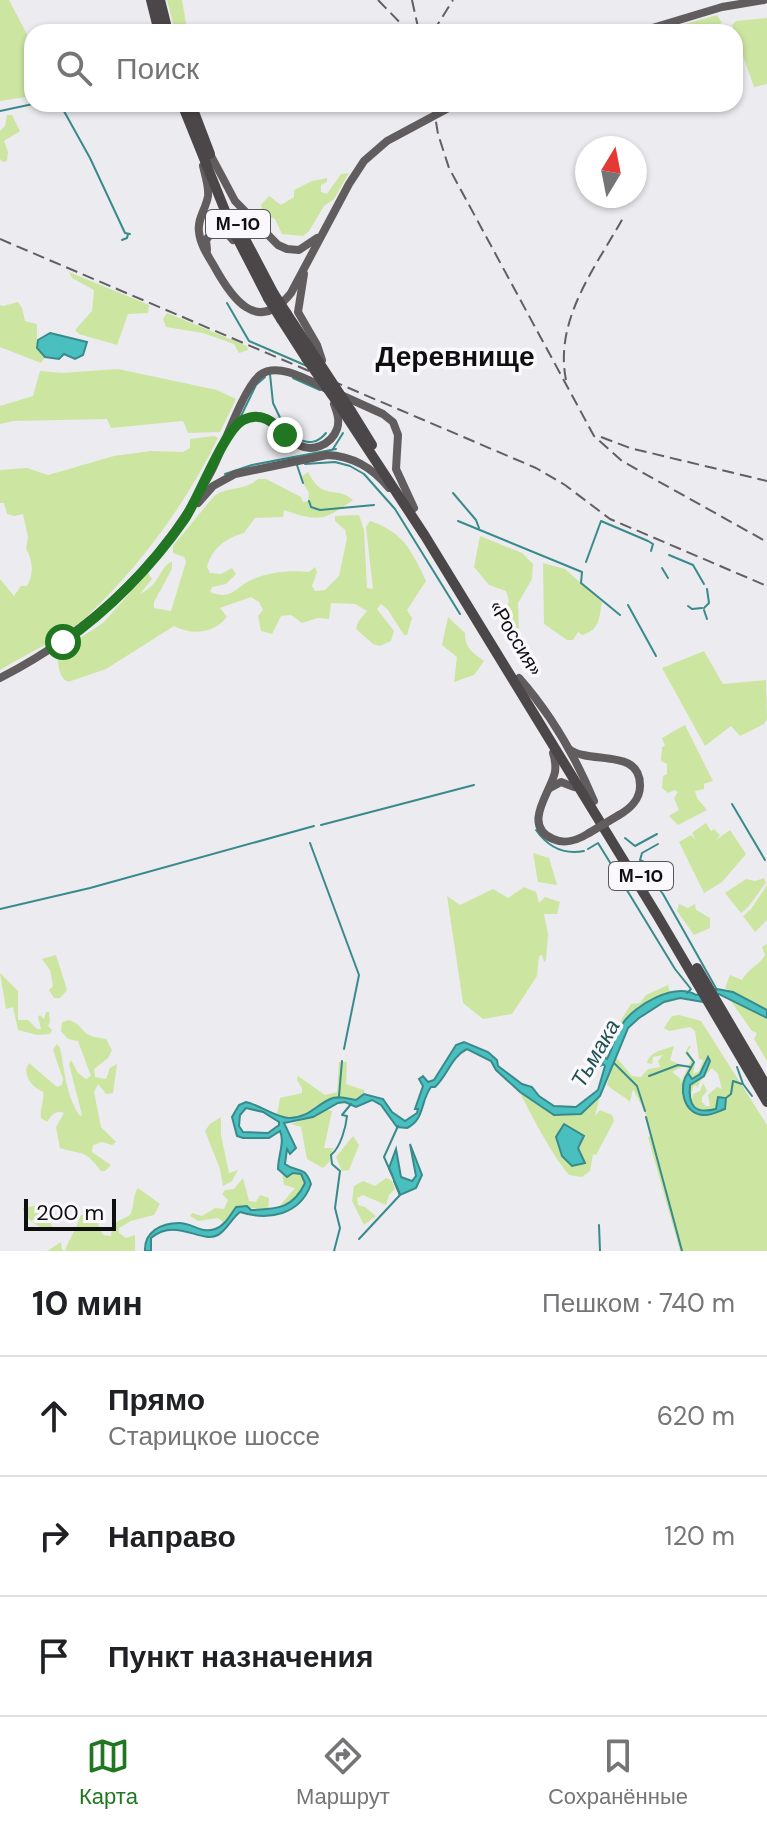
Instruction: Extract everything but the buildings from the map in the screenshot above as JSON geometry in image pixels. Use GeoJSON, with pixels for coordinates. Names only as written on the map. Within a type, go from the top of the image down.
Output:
{"type":"FeatureCollection","features":[{"type":"Feature","properties":{"kind":"highway"},"geometry":{"type":"LineString","coordinates":[[155,1],[158,24]]}},
{"type":"Feature","properties":{"kind":"highway"},"geometry":{"type":"LineString","coordinates":[[155,1],[165,24]]}},
{"type":"Feature","properties":{"kind":"highway","name":"М-10"},"geometry":{"type":"LineString","coordinates":[[186,112],[271,296]]}},
{"type":"Feature","properties":{"kind":"highway","name":"М-10"},"geometry":{"type":"LineString","coordinates":[[193,112],[205,152],[247,261],[271,296]]}},
{"type":"Feature","properties":{"kind":"highway","name":"«Россия»"},"geometry":{"type":"LineString","coordinates":[[271,296],[315,360],[335,403],[412,510],[535,716],[592,803]]}},
{"type":"Feature","properties":{"kind":"highway","name":"«Россия»"},"geometry":{"type":"LineString","coordinates":[[327,382],[351,411],[519,678],[717,1007]]}},
{"type":"Feature","properties":{"kind":"highway","name":"М-10"},"geometry":{"type":"LineString","coordinates":[[717,1007],[767,1087]]}},
{"type":"Feature","properties":{"kind":"highway","name":"М-10"},"geometry":{"type":"LineString","coordinates":[[717,1007],[767,1102]]}},
{"type":"Feature","properties":{"kind":"main road"},"geometry":{"type":"LineString","coordinates":[[666,24],[722,7],[764,0]]}},
{"type":"Feature","properties":{"kind":"main road"},"geometry":{"type":"LineString","coordinates":[[205,152],[208,192],[199,234],[233,298],[257,311],[269,310],[291,293],[349,184],[369,156],[391,139],[441,112]]}},
{"type":"Feature","properties":{"kind":"main road"},"geometry":{"type":"LineString","coordinates":[[205,152],[235,201],[281,247],[295,250],[305,248],[330,221]]}},
{"type":"Feature","properties":{"kind":"main road"},"geometry":{"type":"LineString","coordinates":[[210,258],[206,240],[213,231],[220,230],[230,234],[247,261]]}},
{"type":"Feature","properties":{"kind":"main road"},"geometry":{"type":"LineString","coordinates":[[305,269],[297,309],[315,360]]}},
{"type":"Feature","properties":{"kind":"main road"},"geometry":{"type":"LineString","coordinates":[[187,516],[249,390],[262,374],[281,371],[388,417],[398,432],[396,469],[412,510]]}},
{"type":"Feature","properties":{"kind":"main road"},"geometry":{"type":"LineString","coordinates":[[228,437],[241,421],[258,417],[270,420],[299,446],[320,446],[331,438],[337,427],[335,403]]}},
{"type":"Feature","properties":{"kind":"main road"},"geometry":{"type":"LineString","coordinates":[[0,678],[48,652],[93,619],[159,552],[208,491],[242,472],[317,456],[341,456],[372,470],[412,510]]}},
{"type":"Feature","properties":{"kind":"main road"},"geometry":{"type":"LineString","coordinates":[[211,471],[216,478],[223,480]]}},
{"type":"Feature","properties":{"kind":"main road"},"geometry":{"type":"LineString","coordinates":[[485,634],[499,665],[574,787],[592,803]]}},
{"type":"Feature","properties":{"kind":"main road"},"geometry":{"type":"LineString","coordinates":[[519,678],[533,694],[585,779],[592,803]]}},
{"type":"Feature","properties":{"kind":"main road"},"geometry":{"type":"LineString","coordinates":[[535,716],[545,739]]}},
{"type":"Feature","properties":{"kind":"main road"},"geometry":{"type":"LineString","coordinates":[[553,753],[555,771],[540,806],[539,817],[547,835],[567,842],[619,815],[637,799],[640,789],[639,776],[634,768],[623,761],[577,755],[566,747]]}},
{"type":"Feature","properties":{"kind":"main road"},"geometry":{"type":"LineString","coordinates":[[585,779],[587,766],[598,759]]}},
{"type":"Feature","properties":{"kind":"main road"},"geometry":{"type":"LineString","coordinates":[[547,792],[561,782],[574,787]]}},
{"type":"Feature","properties":{"kind":"green space"},"geometry":{"type":"Polygon","coordinates":[[[0,0],[9,0],[24,29],[24,97],[0,101],[0,0]]]}},
{"type":"Feature","properties":{"kind":"green space"},"geometry":{"type":"Polygon","coordinates":[[[167,0],[182,0],[186,23],[173,24],[167,0]]]}},
{"type":"Feature","properties":{"kind":"green space"},"geometry":{"type":"Polygon","coordinates":[[[717,15],[722,23],[719,24],[685,24],[717,15]]]}},
{"type":"Feature","properties":{"kind":"green space"},"geometry":{"type":"Polygon","coordinates":[[[767,18],[767,84],[754,87],[743,56],[743,24],[733,24],[736,21],[767,18]]]}},
{"type":"Feature","properties":{"kind":"green space"},"geometry":{"type":"Polygon","coordinates":[[[7,115],[12,115],[20,131],[4,141],[8,152],[7,161],[3,162],[0,159],[0,131],[5,126],[7,115]]]}},
{"type":"Feature","properties":{"kind":"green space"},"geometry":{"type":"Polygon","coordinates":[[[349,173],[334,199],[324,206],[303,236],[282,234],[275,219],[263,214],[261,205],[269,196],[281,205],[294,197],[294,190],[327,178],[327,182],[321,185],[321,192],[327,194],[341,174],[349,173]]]}},
{"type":"Feature","properties":{"kind":"green space"},"geometry":{"type":"Polygon","coordinates":[[[69,272],[149,305],[148,313],[128,314],[117,345],[79,334],[75,330],[92,311],[94,290],[72,278],[69,272]]]}},
{"type":"Feature","properties":{"kind":"green space"},"geometry":{"type":"Polygon","coordinates":[[[18,302],[25,321],[37,324],[37,348],[45,357],[41,363],[0,347],[0,305],[18,302]]]}},
{"type":"Feature","properties":{"kind":"green space"},"geometry":{"type":"Polygon","coordinates":[[[167,313],[247,346],[248,350],[239,353],[234,344],[203,333],[166,327],[163,319],[167,313]]]}},
{"type":"Feature","properties":{"kind":"green space"},"geometry":{"type":"Polygon","coordinates":[[[118,369],[217,390],[236,399],[220,432],[188,433],[183,421],[111,428],[107,419],[0,424],[0,406],[33,396],[40,371],[62,373],[118,369]]]}},
{"type":"Feature","properties":{"kind":"green space"},"geometry":{"type":"Polygon","coordinates":[[[218,438],[176,511],[142,557],[104,600],[76,626],[0,670],[0,579],[14,596],[21,586],[27,586],[32,567],[26,549],[28,537],[23,514],[7,514],[4,503],[0,503],[0,470],[27,468],[48,475],[114,456],[151,451],[183,452],[190,448],[190,439],[218,438]]]}},
{"type":"Feature","properties":{"kind":"green space"},"geometry":{"type":"Polygon","coordinates":[[[308,472],[319,487],[347,495],[353,500],[327,516],[313,518],[284,510],[283,517],[255,518],[244,533],[226,541],[212,554],[207,567],[210,573],[221,574],[232,568],[236,574],[226,584],[212,587],[210,592],[229,594],[258,577],[280,572],[309,572],[315,567],[317,572],[312,586],[315,591],[325,590],[339,576],[347,538],[335,516],[359,515],[364,530],[367,588],[373,589],[366,527],[370,521],[391,531],[406,544],[426,581],[407,610],[412,618],[407,635],[381,604],[377,609],[394,631],[391,641],[380,646],[373,644],[356,629],[367,611],[355,604],[331,603],[329,619],[318,618],[302,623],[291,615],[281,616],[272,634],[261,631],[258,616],[263,610],[259,602],[251,597],[220,608],[227,617],[210,630],[196,632],[174,626],[106,669],[68,682],[64,679],[57,653],[103,623],[148,573],[152,579],[140,594],[147,590],[172,561],[172,569],[154,602],[154,608],[171,611],[186,562],[184,557],[173,553],[173,546],[214,496],[258,479],[266,479],[301,497],[303,502],[308,501],[309,493],[300,478],[308,472]]]}},
{"type":"Feature","properties":{"kind":"green space"},"geometry":{"type":"Polygon","coordinates":[[[480,536],[522,553],[533,564],[532,579],[518,603],[519,636],[504,614],[509,601],[506,591],[489,585],[474,567],[480,536]]]}},
{"type":"Feature","properties":{"kind":"green space"},"geometry":{"type":"Polygon","coordinates":[[[543,563],[565,569],[602,602],[598,623],[588,633],[582,635],[578,632],[573,640],[567,640],[544,624],[543,563]]]}},
{"type":"Feature","properties":{"kind":"green space"},"geometry":{"type":"Polygon","coordinates":[[[448,617],[465,633],[470,649],[484,661],[474,675],[454,682],[457,657],[442,645],[448,617]]]}},
{"type":"Feature","properties":{"kind":"green space"},"geometry":{"type":"Polygon","coordinates":[[[704,651],[723,684],[766,680],[767,719],[764,724],[740,736],[731,726],[705,746],[662,668],[704,651]]]}},
{"type":"Feature","properties":{"kind":"green space"},"geometry":{"type":"Polygon","coordinates":[[[685,725],[713,781],[704,784],[704,789],[695,791],[707,810],[678,825],[669,816],[679,810],[674,798],[678,792],[668,793],[662,788],[667,764],[661,761],[662,747],[665,746],[662,738],[685,725]]]}},
{"type":"Feature","properties":{"kind":"green space"},"geometry":{"type":"Polygon","coordinates":[[[706,823],[711,831],[714,829],[720,835],[716,840],[730,830],[746,854],[722,882],[704,893],[679,842],[691,835],[696,840],[692,833],[706,823]]]}},
{"type":"Feature","properties":{"kind":"green space"},"geometry":{"type":"Polygon","coordinates":[[[533,853],[549,858],[557,885],[538,882],[533,853]]]}},
{"type":"Feature","properties":{"kind":"green space"},"geometry":{"type":"Polygon","coordinates":[[[764,878],[766,883],[741,913],[725,893],[746,879],[755,881],[764,878]]]}},
{"type":"Feature","properties":{"kind":"green space"},"geometry":{"type":"Polygon","coordinates":[[[767,885],[767,920],[755,932],[743,916],[767,885]]]}},
{"type":"Feature","properties":{"kind":"green space"},"geometry":{"type":"Polygon","coordinates":[[[524,887],[536,892],[539,903],[545,897],[560,902],[557,914],[544,914],[548,934],[546,960],[544,962],[542,955],[539,956],[537,976],[512,1014],[483,1019],[463,1003],[447,896],[460,905],[493,889],[508,898],[524,887]]]}},
{"type":"Feature","properties":{"kind":"green space"},"geometry":{"type":"Polygon","coordinates":[[[679,904],[688,908],[695,904],[696,910],[710,918],[710,928],[694,935],[677,911],[679,904]]]}},
{"type":"Feature","properties":{"kind":"green space"},"geometry":{"type":"Polygon","coordinates":[[[767,944],[767,1010],[725,988],[730,975],[742,980],[760,962],[765,955],[762,947],[767,944]]]}},
{"type":"Feature","properties":{"kind":"green space"},"geometry":{"type":"Polygon","coordinates":[[[56,955],[67,990],[60,998],[54,998],[49,990],[53,986],[50,970],[42,959],[56,955]]]}},
{"type":"Feature","properties":{"kind":"green space"},"geometry":{"type":"Polygon","coordinates":[[[0,973],[18,991],[18,1020],[28,1020],[41,1029],[38,1017],[40,1015],[44,1019],[46,1012],[49,1012],[50,1034],[37,1035],[18,1030],[13,1007],[6,1009],[0,973]]]}},
{"type":"Feature","properties":{"kind":"green space"},"geometry":{"type":"Polygon","coordinates":[[[668,985],[670,993],[644,1004],[629,1018],[607,1060],[601,1056],[597,1059],[631,1004],[640,1003],[646,995],[668,985]]]}},
{"type":"Feature","properties":{"kind":"green space"},"geometry":{"type":"Polygon","coordinates":[[[730,1000],[767,1019],[767,1061],[754,1039],[757,1033],[752,1031],[730,1000]]]}},
{"type":"Feature","properties":{"kind":"green space"},"geometry":{"type":"Polygon","coordinates":[[[672,1016],[701,1021],[767,1125],[767,1251],[680,1251],[648,1137],[651,1136],[645,1112],[633,1089],[630,1102],[607,1084],[616,1057],[632,1076],[641,1077],[648,1069],[660,1067],[658,1061],[663,1055],[653,1057],[652,1064],[647,1063],[651,1056],[674,1046],[670,1060],[683,1066],[672,1072],[681,1079],[680,1084],[691,1061],[685,1053],[689,1046],[688,1051],[695,1063],[693,1074],[699,1071],[703,1060],[699,1059],[695,1031],[690,1027],[669,1031],[664,1028],[672,1016]],[[712,1068],[698,1088],[695,1085],[691,1096],[692,1100],[693,1094],[700,1091],[703,1083],[707,1091],[702,1102],[710,1106],[708,1095],[717,1087],[722,1089],[718,1074],[712,1068]]]}},
{"type":"Feature","properties":{"kind":"green space"},"geometry":{"type":"Polygon","coordinates":[[[69,1020],[91,1036],[106,1039],[112,1050],[108,1058],[94,1069],[95,1077],[106,1079],[110,1068],[117,1064],[113,1093],[106,1094],[98,1084],[94,1092],[101,1127],[116,1142],[112,1145],[102,1142],[93,1145],[92,1152],[111,1165],[105,1171],[101,1171],[83,1154],[60,1148],[56,1127],[64,1113],[52,1115],[47,1122],[41,1118],[43,1092],[31,1083],[26,1069],[29,1063],[57,1087],[62,1085],[63,1079],[53,1050],[57,1044],[72,1100],[82,1115],[69,1064],[71,1060],[78,1073],[86,1079],[91,1076],[78,1041],[68,1039],[61,1031],[62,1022],[69,1020]]]}},
{"type":"Feature","properties":{"kind":"green space"},"geometry":{"type":"Polygon","coordinates":[[[339,1062],[347,1062],[346,1084],[364,1090],[364,1094],[356,1100],[329,1099],[311,1112],[298,1116],[277,1115],[280,1098],[302,1093],[298,1076],[325,1095],[337,1092],[339,1062]]]}},
{"type":"Feature","properties":{"kind":"green space"},"geometry":{"type":"Polygon","coordinates":[[[520,1093],[553,1115],[581,1114],[600,1096],[595,1116],[600,1110],[612,1115],[614,1121],[596,1155],[593,1154],[590,1171],[582,1177],[569,1175],[520,1093]]]}},
{"type":"Feature","properties":{"kind":"green space"},"geometry":{"type":"Polygon","coordinates":[[[328,1107],[332,1111],[324,1148],[333,1148],[330,1161],[323,1168],[307,1159],[301,1127],[291,1124],[313,1117],[328,1107]]]}},
{"type":"Feature","properties":{"kind":"green space"},"geometry":{"type":"Polygon","coordinates":[[[221,1117],[221,1135],[229,1173],[238,1170],[232,1181],[223,1186],[220,1169],[205,1131],[221,1117]]]}},
{"type":"Feature","properties":{"kind":"green space"},"geometry":{"type":"Polygon","coordinates":[[[353,1136],[359,1145],[349,1170],[342,1171],[336,1157],[353,1136]]]}},
{"type":"Feature","properties":{"kind":"green space"},"geometry":{"type":"Polygon","coordinates":[[[282,1172],[287,1177],[293,1173],[301,1174],[305,1183],[293,1202],[277,1209],[295,1188],[284,1185],[282,1172]]]}},
{"type":"Feature","properties":{"kind":"green space"},"geometry":{"type":"Polygon","coordinates":[[[243,1178],[249,1201],[256,1202],[260,1195],[269,1198],[268,1209],[236,1207],[224,1223],[218,1218],[198,1221],[190,1216],[192,1213],[202,1216],[215,1208],[224,1209],[228,1200],[222,1194],[225,1190],[234,1189],[243,1178]]]}},
{"type":"Feature","properties":{"kind":"green space"},"geometry":{"type":"Polygon","coordinates":[[[386,1178],[392,1181],[395,1189],[386,1205],[363,1195],[357,1198],[358,1205],[376,1216],[364,1225],[352,1201],[354,1186],[363,1181],[375,1186],[386,1178]]]}},
{"type":"Feature","properties":{"kind":"green space"},"geometry":{"type":"Polygon","coordinates":[[[138,1188],[160,1204],[154,1215],[119,1228],[119,1233],[126,1238],[135,1235],[135,1251],[65,1251],[80,1216],[88,1212],[96,1219],[103,1235],[111,1236],[115,1224],[130,1215],[138,1188]]]}},
{"type":"Feature","properties":{"kind":"green space"},"geometry":{"type":"Polygon","coordinates":[[[44,1204],[53,1229],[50,1230],[33,1223],[23,1208],[44,1204]]]}},
{"type":"Feature","properties":{"kind":"green space"},"geometry":{"type":"Polygon","coordinates":[[[61,1242],[65,1251],[47,1251],[61,1242]]]}},
{"type":"Feature","properties":{"kind":"water"},"geometry":{"type":"Polygon","coordinates":[[[50,333],[87,342],[83,355],[75,359],[64,354],[59,359],[45,357],[37,348],[38,340],[50,333]]]}},
{"type":"Feature","properties":{"kind":"water"},"geometry":{"type":"Polygon","coordinates":[[[717,989],[733,992],[767,1010],[767,1018],[719,994],[703,1002],[680,998],[664,1002],[628,1028],[600,1096],[581,1114],[554,1115],[520,1092],[496,1070],[491,1061],[467,1049],[457,1057],[435,1087],[431,1087],[420,1115],[407,1128],[397,1127],[381,1105],[372,1100],[356,1107],[345,1102],[338,1103],[313,1117],[284,1123],[296,1148],[290,1154],[287,1149],[285,1164],[303,1172],[311,1184],[299,1203],[291,1209],[262,1216],[240,1212],[221,1233],[211,1237],[179,1230],[160,1232],[151,1238],[151,1251],[145,1251],[147,1239],[160,1227],[179,1223],[205,1230],[219,1228],[236,1207],[247,1206],[251,1210],[276,1208],[289,1203],[300,1192],[305,1183],[301,1174],[293,1173],[287,1177],[278,1169],[282,1144],[280,1131],[269,1138],[237,1136],[232,1117],[239,1105],[246,1102],[289,1118],[306,1114],[333,1098],[356,1100],[364,1094],[383,1099],[392,1112],[405,1121],[417,1113],[418,1109],[415,1109],[423,1086],[419,1079],[423,1076],[428,1082],[434,1080],[456,1045],[464,1042],[488,1052],[497,1060],[498,1066],[522,1084],[532,1087],[554,1106],[576,1107],[598,1090],[605,1066],[603,1064],[597,1068],[597,1059],[601,1056],[607,1059],[618,1032],[629,1016],[667,993],[677,991],[696,995],[717,989]],[[246,1108],[240,1115],[239,1126],[243,1132],[268,1133],[279,1125],[263,1112],[246,1108]]]}},
{"type":"Feature","properties":{"kind":"water"},"geometry":{"type":"Polygon","coordinates":[[[708,1057],[710,1061],[704,1076],[690,1085],[692,1104],[698,1109],[716,1109],[718,1097],[726,1098],[725,1109],[705,1115],[687,1106],[683,1086],[688,1073],[692,1079],[700,1074],[708,1057]]]}},
{"type":"Feature","properties":{"kind":"water"},"geometry":{"type":"Polygon","coordinates":[[[564,1124],[584,1136],[578,1148],[585,1163],[572,1166],[562,1156],[556,1137],[564,1124]]]}},
{"type":"Feature","properties":{"kind":"water"},"geometry":{"type":"Polygon","coordinates":[[[410,1144],[422,1175],[416,1188],[400,1195],[389,1168],[396,1149],[401,1177],[412,1181],[416,1176],[410,1144]]]}},
{"type":"Feature","properties":{"kind":"waterway"},"geometry":{"type":"LineString","coordinates":[[0,111],[24,106]]}},
{"type":"Feature","properties":{"kind":"waterway"},"geometry":{"type":"LineString","coordinates":[[64,112],[125,233],[130,234]]}},
{"type":"Feature","properties":{"kind":"waterway"},"geometry":{"type":"LineString","coordinates":[[122,240],[128,234]]}},
{"type":"Feature","properties":{"kind":"waterway"},"geometry":{"type":"LineString","coordinates":[[227,303],[249,341],[307,366]]}},
{"type":"Feature","properties":{"kind":"waterway"},"geometry":{"type":"LineString","coordinates":[[270,374],[273,403],[285,428]]}},
{"type":"Feature","properties":{"kind":"waterway"},"geometry":{"type":"LineString","coordinates":[[241,416],[256,385],[265,377]]}},
{"type":"Feature","properties":{"kind":"waterway"},"geometry":{"type":"LineString","coordinates":[[293,378],[320,390]]}},
{"type":"Feature","properties":{"kind":"waterway"},"geometry":{"type":"LineString","coordinates":[[296,438],[312,442],[326,433]]}},
{"type":"Feature","properties":{"kind":"waterway"},"geometry":{"type":"LineString","coordinates":[[333,449],[343,433]]}},
{"type":"Feature","properties":{"kind":"waterway"},"geometry":{"type":"LineString","coordinates":[[225,474],[252,465],[336,449]]}},
{"type":"Feature","properties":{"kind":"waterway"},"geometry":{"type":"LineString","coordinates":[[305,464],[335,462],[364,474],[395,509],[460,614]]}},
{"type":"Feature","properties":{"kind":"waterway"},"geometry":{"type":"LineString","coordinates":[[297,465],[303,483]]}},
{"type":"Feature","properties":{"kind":"waterway"},"geometry":{"type":"LineString","coordinates":[[453,493],[479,528]]}},
{"type":"Feature","properties":{"kind":"waterway"},"geometry":{"type":"LineString","coordinates":[[309,501],[311,507],[320,510],[374,505]]}},
{"type":"Feature","properties":{"kind":"waterway"},"geometry":{"type":"LineString","coordinates":[[458,521],[582,572],[581,583],[620,615]]}},
{"type":"Feature","properties":{"kind":"waterway"},"geometry":{"type":"LineString","coordinates":[[586,562],[601,521],[648,541],[653,544],[651,551]]}},
{"type":"Feature","properties":{"kind":"waterway"},"geometry":{"type":"LineString","coordinates":[[669,555],[693,565],[704,584]]}},
{"type":"Feature","properties":{"kind":"waterway"},"geometry":{"type":"LineString","coordinates":[[662,568],[668,578]]}},
{"type":"Feature","properties":{"kind":"waterway"},"geometry":{"type":"LineString","coordinates":[[704,608],[709,603],[707,589]]}},
{"type":"Feature","properties":{"kind":"waterway"},"geometry":{"type":"LineString","coordinates":[[628,605],[656,656]]}},
{"type":"Feature","properties":{"kind":"waterway"},"geometry":{"type":"LineString","coordinates":[[688,606],[692,609],[702,608]]}},
{"type":"Feature","properties":{"kind":"waterway"},"geometry":{"type":"LineString","coordinates":[[704,610],[707,619]]}},
{"type":"Feature","properties":{"kind":"waterway"},"geometry":{"type":"LineString","coordinates":[[321,825],[474,785]]}},
{"type":"Feature","properties":{"kind":"waterway"},"geometry":{"type":"LineString","coordinates":[[732,804],[765,860]]}},
{"type":"Feature","properties":{"kind":"waterway"},"geometry":{"type":"LineString","coordinates":[[0,909],[90,888],[314,826]]}},
{"type":"Feature","properties":{"kind":"waterway"},"geometry":{"type":"LineString","coordinates":[[536,830],[557,848],[570,852],[584,851]]}},
{"type":"Feature","properties":{"kind":"waterway"},"geometry":{"type":"LineString","coordinates":[[625,838],[635,846],[657,834]]}},
{"type":"Feature","properties":{"kind":"waterway"},"geometry":{"type":"LineString","coordinates":[[310,843],[359,975],[344,1049]]}},
{"type":"Feature","properties":{"kind":"waterway"},"geometry":{"type":"LineString","coordinates":[[588,849],[598,843],[611,864],[612,873],[625,887],[675,969],[691,989],[687,993]]}},
{"type":"Feature","properties":{"kind":"waterway"},"geometry":{"type":"LineString","coordinates":[[658,844],[642,853],[640,860],[663,894],[717,990]]}},
{"type":"Feature","properties":{"kind":"waterway"},"geometry":{"type":"LineString","coordinates":[[687,1053],[694,1062],[688,1073]]}},
{"type":"Feature","properties":{"kind":"waterway"},"geometry":{"type":"LineString","coordinates":[[339,1096],[342,1061]]}},
{"type":"Feature","properties":{"kind":"waterway","name":"Тьмака"},"geometry":{"type":"LineString","coordinates":[[614,1063],[637,1086],[645,1111]]}},
{"type":"Feature","properties":{"kind":"waterway"},"geometry":{"type":"LineString","coordinates":[[649,1076],[678,1065],[691,1067]]}},
{"type":"Feature","properties":{"kind":"waterway"},"geometry":{"type":"LineString","coordinates":[[737,1067],[743,1084],[752,1096]]}},
{"type":"Feature","properties":{"kind":"waterway"},"geometry":{"type":"LineString","coordinates":[[726,1098],[731,1094],[733,1081],[742,1084]]}},
{"type":"Feature","properties":{"kind":"waterway"},"geometry":{"type":"LineString","coordinates":[[334,1251],[340,1228],[335,1208],[340,1171],[332,1164],[331,1155],[344,1131],[347,1116],[342,1115],[351,1104]]}},
{"type":"Feature","properties":{"kind":"waterway"},"geometry":{"type":"LineString","coordinates":[[646,1117],[682,1251]]}},
{"type":"Feature","properties":{"kind":"waterway"},"geometry":{"type":"LineString","coordinates":[[392,1175],[384,1157],[398,1126]]}},
{"type":"Feature","properties":{"kind":"waterway"},"geometry":{"type":"LineString","coordinates":[[359,1239],[400,1195],[394,1181]]}},
{"type":"Feature","properties":{"kind":"waterway"},"geometry":{"type":"LineString","coordinates":[[599,1225],[600,1251]]}},
{"type":"Feature","properties":{"kind":"railway"},"geometry":{"type":"LineString","coordinates":[[378,0],[401,24]]}},
{"type":"Feature","properties":{"kind":"railway"},"geometry":{"type":"LineString","coordinates":[[412,0],[417,24]]}},
{"type":"Feature","properties":{"kind":"railway"},"geometry":{"type":"LineString","coordinates":[[438,24],[453,0]]}},
{"type":"Feature","properties":{"kind":"railway"},"geometry":{"type":"LineString","coordinates":[[434,112],[449,168],[594,436],[622,461],[767,542]]}},
{"type":"Feature","properties":{"kind":"railway"},"geometry":{"type":"LineString","coordinates":[[566,380],[564,358],[571,316],[589,275],[623,218]]}},
{"type":"Feature","properties":{"kind":"railway"},"geometry":{"type":"LineString","coordinates":[[0,239],[536,468],[565,485],[610,519],[767,586]]}},
{"type":"Feature","properties":{"kind":"railway"},"geometry":{"type":"LineString","coordinates":[[601,437],[630,448],[767,481]]}},
{"type":"Feature","properties":{"kind":"district","name":"Деревнище"},"geometry":{"type":"Point","coordinates":[455,356]}},
{"type":"Feature","properties":{"kind":"route"},"geometry":{"type":"LineString","coordinates":[[63,642],[112,601],[170,539],[187,516],[228,436],[239,423],[250,417],[264,417],[285,435]]}}]}
